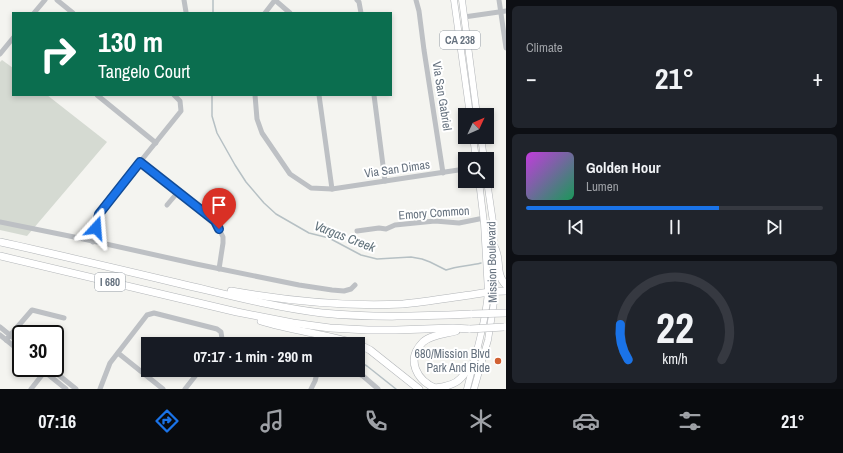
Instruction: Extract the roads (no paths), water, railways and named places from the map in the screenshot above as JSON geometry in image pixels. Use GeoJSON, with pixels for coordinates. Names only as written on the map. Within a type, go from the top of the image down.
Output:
{"type":"FeatureCollection","features":[{"type":"Feature","properties":{"kind":"highway","name":"I 680"},"geometry":{"type":"LineString","coordinates":[[0,242],[258,302],[322,313],[359,316],[506,313]]}},
{"type":"Feature","properties":{"kind":"highway"},"geometry":{"type":"LineString","coordinates":[[494,246],[498,255],[499,274],[502,282],[506,286]]}},
{"type":"Feature","properties":{"kind":"highway","name":"I 680"},"geometry":{"type":"LineString","coordinates":[[0,256],[284,322],[344,329],[387,331],[505,327]]}},
{"type":"Feature","properties":{"kind":"highway"},"geometry":{"type":"LineString","coordinates":[[174,282],[277,299],[350,305],[385,305],[424,302],[506,291]]}},
{"type":"Feature","properties":{"kind":"highway"},"geometry":{"type":"LineString","coordinates":[[219,308],[281,327],[332,337]]}},
{"type":"Feature","properties":{"kind":"highway"},"geometry":{"type":"LineString","coordinates":[[470,328],[435,336],[423,342],[416,353],[414,360],[415,369],[418,375],[423,381],[436,389],[444,388],[456,382],[473,363]]}},
{"type":"Feature","properties":{"kind":"highway"},"geometry":{"type":"LineString","coordinates":[[365,348],[419,389]]}},
{"type":"Feature","properties":{"kind":"main road","name":"CA 238"},"geometry":{"type":"LineString","coordinates":[[454,0],[469,108]]}},
{"type":"Feature","properties":{"kind":"main road","name":"CA 238"},"geometry":{"type":"LineString","coordinates":[[462,0],[476,108]]}},
{"type":"Feature","properties":{"kind":"main road","name":"Mission Boulevard"},"geometry":{"type":"LineString","coordinates":[[474,389],[488,340],[494,302],[491,292],[480,188]]}},
{"type":"Feature","properties":{"kind":"main road","name":"Mission Boulevard"},"geometry":{"type":"LineString","coordinates":[[467,389],[487,302],[491,292],[494,246],[493,222],[488,188]]}},
{"type":"Feature","properties":{"kind":"street"},"geometry":{"type":"LineString","coordinates":[[35,12],[45,0]]}},
{"type":"Feature","properties":{"kind":"street"},"geometry":{"type":"LineString","coordinates":[[57,0],[72,12]]}},
{"type":"Feature","properties":{"kind":"street"},"geometry":{"type":"LineString","coordinates":[[184,0],[186,12]]}},
{"type":"Feature","properties":{"kind":"street"},"geometry":{"type":"LineString","coordinates":[[266,12],[275,0],[289,12]]}},
{"type":"Feature","properties":{"kind":"street"},"geometry":{"type":"LineString","coordinates":[[357,0],[362,12]]}},
{"type":"Feature","properties":{"kind":"street","name":"Via San Gabriel"},"geometry":{"type":"LineString","coordinates":[[416,0],[419,11],[443,172]]}},
{"type":"Feature","properties":{"kind":"street"},"geometry":{"type":"LineString","coordinates":[[499,0],[503,11],[506,48]]}},
{"type":"Feature","properties":{"kind":"street"},"geometry":{"type":"LineString","coordinates":[[464,17],[503,11]]}},
{"type":"Feature","properties":{"kind":"street"},"geometry":{"type":"LineString","coordinates":[[0,54],[12,39]]}},
{"type":"Feature","properties":{"kind":"street"},"geometry":{"type":"LineString","coordinates":[[98,96],[156,142]]}},
{"type":"Feature","properties":{"kind":"street"},"geometry":{"type":"LineString","coordinates":[[93,242],[99,214],[181,111],[180,102],[175,96]]}},
{"type":"Feature","properties":{"kind":"street","name":"Via San Dimas"},"geometry":{"type":"LineString","coordinates":[[256,96],[257,119],[262,133],[290,174],[312,188],[332,189],[458,170]]}},
{"type":"Feature","properties":{"kind":"street"},"geometry":{"type":"LineString","coordinates":[[319,96],[332,189]]}},
{"type":"Feature","properties":{"kind":"street"},"geometry":{"type":"LineString","coordinates":[[374,96],[385,181]]}},
{"type":"Feature","properties":{"kind":"street"},"geometry":{"type":"LineString","coordinates":[[140,162],[215,221],[223,237],[219,269]]}},
{"type":"Feature","properties":{"kind":"street"},"geometry":{"type":"LineString","coordinates":[[167,205],[178,192]]}},
{"type":"Feature","properties":{"kind":"street","name":"Emory Common"},"geometry":{"type":"LineString","coordinates":[[357,231],[380,228],[386,229],[394,225],[435,221],[459,223],[484,218]]}},
{"type":"Feature","properties":{"kind":"street"},"geometry":{"type":"LineString","coordinates":[[0,222],[299,285],[332,290],[351,289],[355,285]]}},
{"type":"Feature","properties":{"kind":"street"},"geometry":{"type":"LineString","coordinates":[[6,340],[32,310],[64,318]]}},
{"type":"Feature","properties":{"kind":"street"},"geometry":{"type":"LineString","coordinates":[[100,389],[110,363],[147,315],[154,313],[217,329],[221,332],[222,337]]}},
{"type":"Feature","properties":{"kind":"street"},"geometry":{"type":"LineString","coordinates":[[0,327],[10,335]]}},
{"type":"Feature","properties":{"kind":"street"},"geometry":{"type":"LineString","coordinates":[[0,335],[12,345]]}},
{"type":"Feature","properties":{"kind":"street"},"geometry":{"type":"LineString","coordinates":[[118,353],[163,389]]}},
{"type":"Feature","properties":{"kind":"street"},"geometry":{"type":"LineString","coordinates":[[31,389],[41,377]]}},
{"type":"Feature","properties":{"kind":"street"},"geometry":{"type":"LineString","coordinates":[[55,377],[66,389]]}},
{"type":"Feature","properties":{"kind":"street"},"geometry":{"type":"LineString","coordinates":[[59,377],[76,389]]}},
{"type":"Feature","properties":{"kind":"street"},"geometry":{"type":"LineString","coordinates":[[185,389],[194,377]]}},
{"type":"Feature","properties":{"kind":"street"},"geometry":{"type":"LineString","coordinates":[[311,389],[316,377]]}},
{"type":"Feature","properties":{"kind":"street"},"geometry":{"type":"LineString","coordinates":[[364,377],[378,389]]}},
{"type":"Feature","properties":{"kind":"waterway"},"geometry":{"type":"LineString","coordinates":[[213,0],[213,12]]}},
{"type":"Feature","properties":{"kind":"waterway","name":"Vargas Creek"},"geometry":{"type":"LineString","coordinates":[[212,96],[212,116],[217,133],[246,182],[264,203],[276,214],[309,233],[329,238],[361,255],[377,259],[411,257],[422,259],[446,270],[481,263]]}},
{"type":"Feature","properties":{"kind":"waterway"},"geometry":{"type":"LineString","coordinates":[[365,365],[396,389]]}},
{"type":"Feature","properties":{"kind":"place","name":"680/Mission Blvd Park And Ride"},"geometry":{"type":"Point","coordinates":[498,361]}}]}
